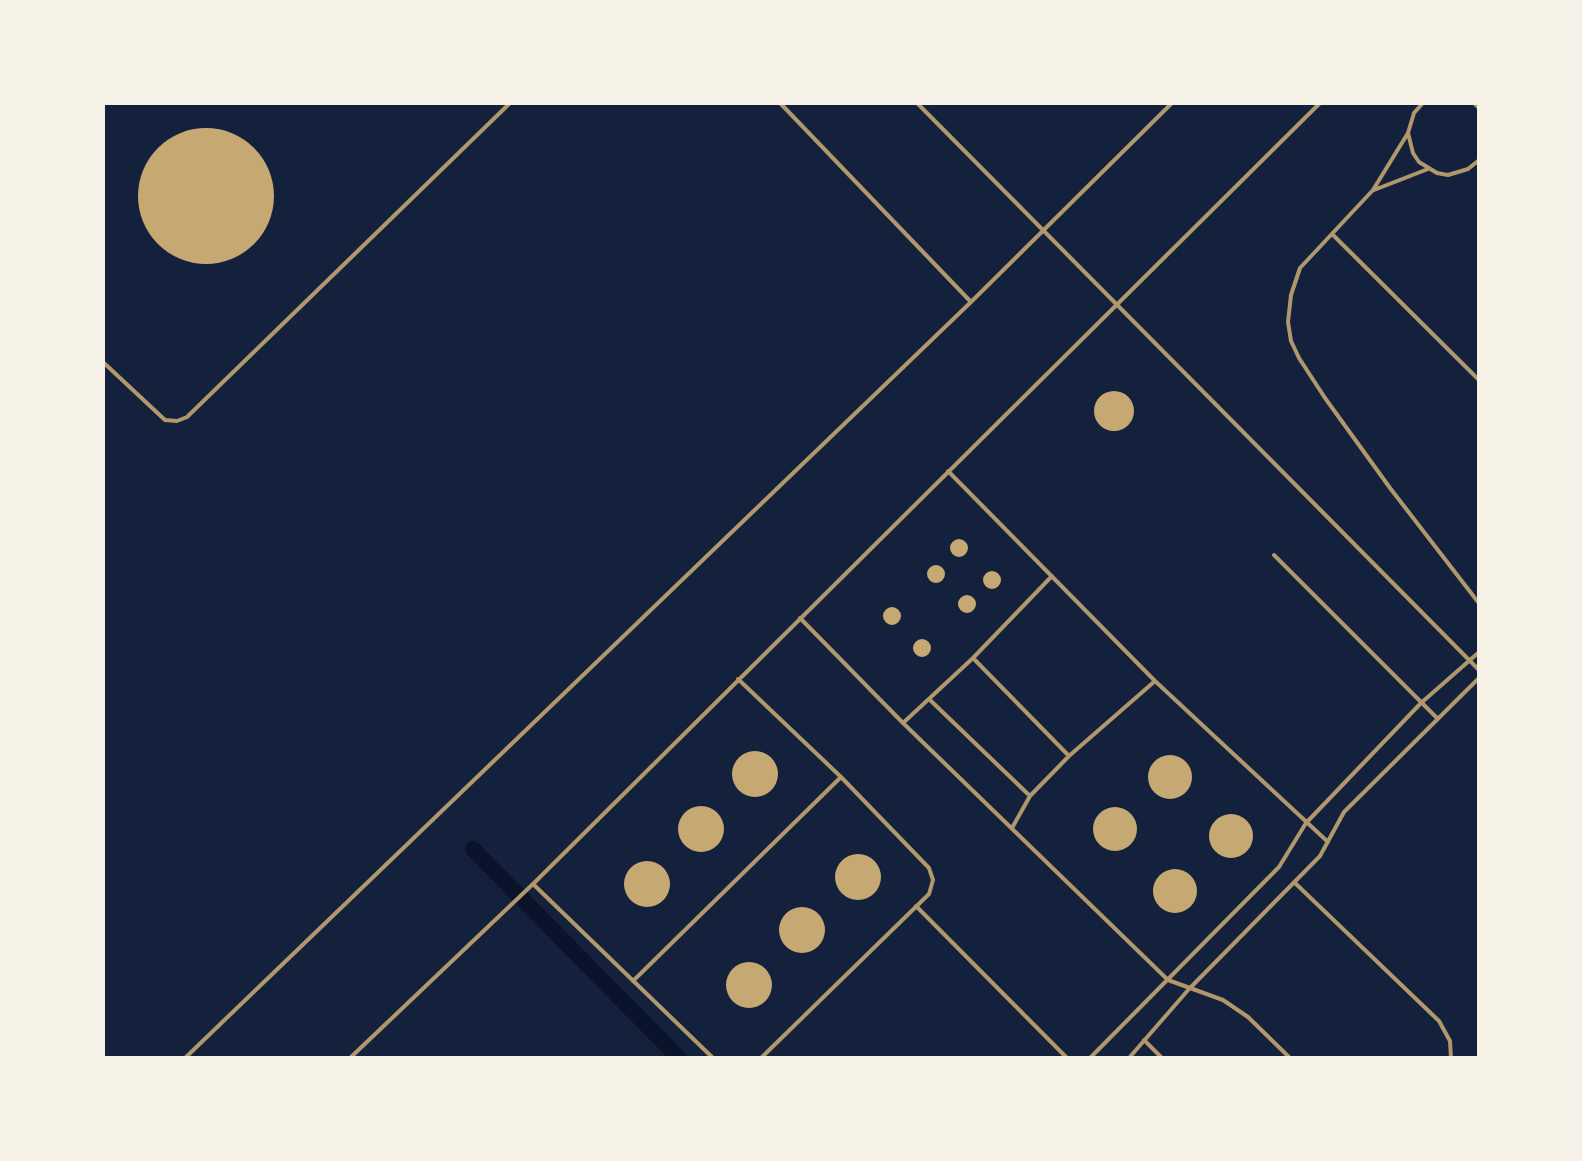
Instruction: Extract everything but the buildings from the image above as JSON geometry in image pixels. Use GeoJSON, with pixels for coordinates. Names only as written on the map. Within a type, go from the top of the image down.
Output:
{"type":"FeatureCollection","features":[{"type":"Feature","properties":{"kind":"lane"},"geometry":{"type":"LineString","coordinates":[[104,363],[165,420],[177,421],[187,417],[509,104]]}},
{"type":"Feature","properties":{"kind":"lane"},"geometry":{"type":"LineString","coordinates":[[781,104],[971,302]]}},
{"type":"Feature","properties":{"kind":"lane"},"geometry":{"type":"LineString","coordinates":[[918,104],[1479,669]]}},
{"type":"Feature","properties":{"kind":"lane"},"geometry":{"type":"LineString","coordinates":[[185,1058],[971,302],[1171,104]]}},
{"type":"Feature","properties":{"kind":"lane"},"geometry":{"type":"LineString","coordinates":[[350,1058],[533,884],[1319,104]]}},
{"type":"Feature","properties":{"kind":"lane"},"geometry":{"type":"LineString","coordinates":[[1422,104],[1414,113],[1408,133],[1373,190],[1300,268],[1291,295],[1288,322],[1299,358],[1371,461],[1479,602]]}},
{"type":"Feature","properties":{"kind":"lane"},"geometry":{"type":"LineString","coordinates":[[1475,104],[1479,107]]}},
{"type":"Feature","properties":{"kind":"lane"},"geometry":{"type":"LineString","coordinates":[[1408,133],[1413,153],[1428,169],[1448,175],[1458,173],[1479,161]]}},
{"type":"Feature","properties":{"kind":"lane"},"geometry":{"type":"LineString","coordinates":[[1373,190],[1428,169]]}},
{"type":"Feature","properties":{"kind":"lane"},"geometry":{"type":"LineString","coordinates":[[1332,234],[1479,379]]}},
{"type":"Feature","properties":{"kind":"lane"},"geometry":{"type":"LineString","coordinates":[[948,471],[1155,681],[1328,842]]}},
{"type":"Feature","properties":{"kind":"lane"},"geometry":{"type":"LineString","coordinates":[[1274,555],[1437,718]]}},
{"type":"Feature","properties":{"kind":"lane"},"geometry":{"type":"LineString","coordinates":[[903,723],[973,658],[1052,576]]}},
{"type":"Feature","properties":{"kind":"lane"},"geometry":{"type":"LineString","coordinates":[[800,618],[903,723],[1168,980],[1223,1000],[1248,1017],[1290,1058]]}},
{"type":"Feature","properties":{"kind":"lane"},"geometry":{"type":"LineString","coordinates":[[1090,1058],[1279,867],[1294,846],[1306,823],[1421,703],[1469,658],[1479,653]]}},
{"type":"Feature","properties":{"kind":"lane"},"geometry":{"type":"LineString","coordinates":[[973,658],[1069,756]]}},
{"type":"Feature","properties":{"kind":"lane"},"geometry":{"type":"LineString","coordinates":[[738,679],[841,777],[929,868],[933,888],[760,1058]]}},
{"type":"Feature","properties":{"kind":"lane"},"geometry":{"type":"LineString","coordinates":[[1129,1058],[1189,989],[1320,856],[1344,812],[1479,679]]}},
{"type":"Feature","properties":{"kind":"lane"},"geometry":{"type":"LineString","coordinates":[[1012,828],[1030,796],[1069,756],[1155,681]]}},
{"type":"Feature","properties":{"kind":"lane"},"geometry":{"type":"LineString","coordinates":[[930,700],[1030,796]]}},
{"type":"Feature","properties":{"kind":"lane"},"geometry":{"type":"LineString","coordinates":[[633,981],[841,777]]}},
{"type":"Feature","properties":{"kind":"lane"},"geometry":{"type":"LineString","coordinates":[[1295,883],[1439,1021],[1450,1041],[1451,1058]]}},
{"type":"Feature","properties":{"kind":"lane"},"geometry":{"type":"LineString","coordinates":[[533,884],[713,1058]]}},
{"type":"Feature","properties":{"kind":"lane"},"geometry":{"type":"LineString","coordinates":[[916,906],[1067,1058]]}},
{"type":"Feature","properties":{"kind":"lane"},"geometry":{"type":"LineString","coordinates":[[1144,1040],[1162,1058]]}},
{"type":"Feature","properties":{"kind":"waterway"},"geometry":{"type":"LineString","coordinates":[[473,849],[679,1058]]}}]}
